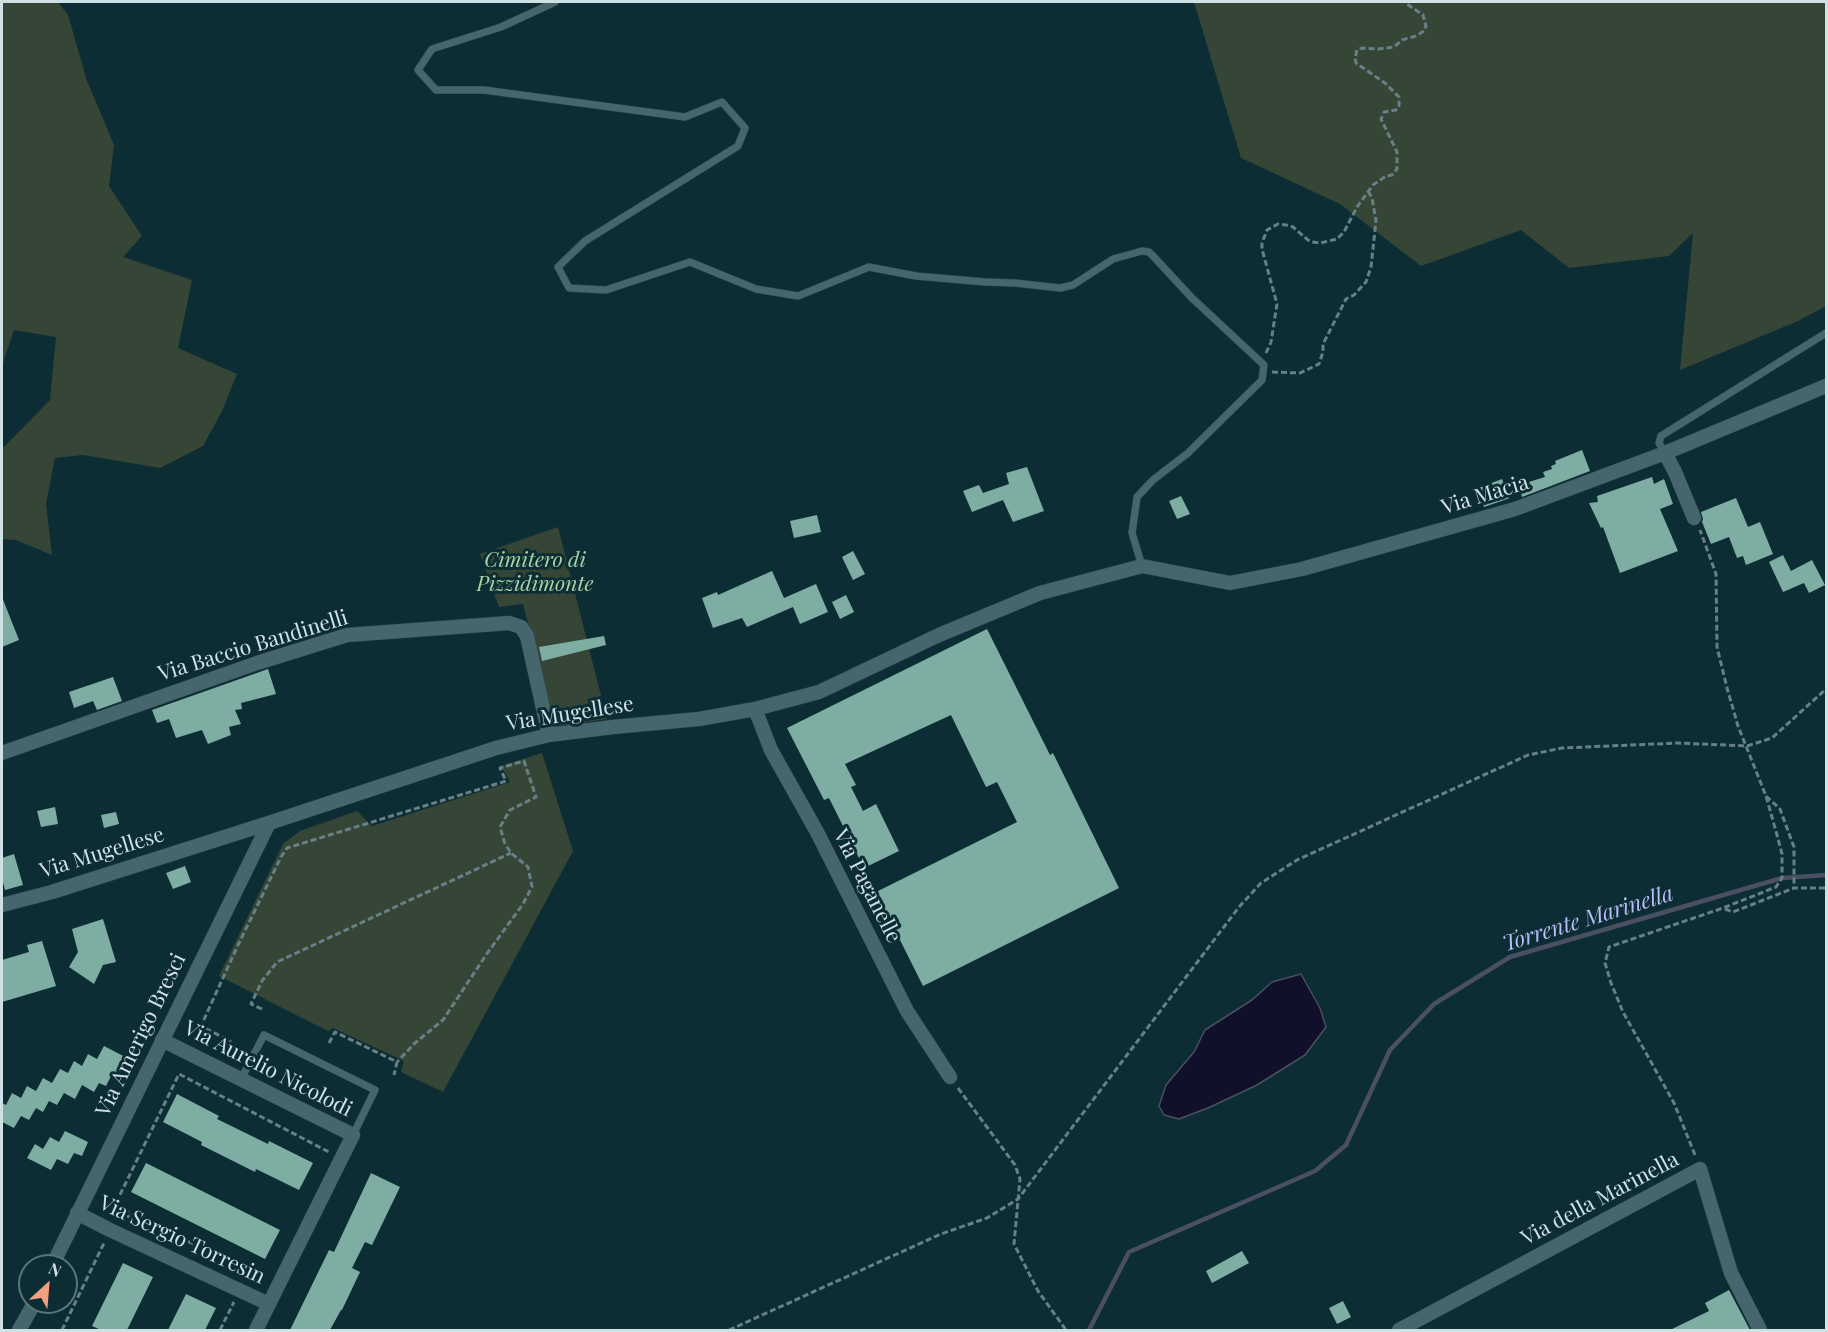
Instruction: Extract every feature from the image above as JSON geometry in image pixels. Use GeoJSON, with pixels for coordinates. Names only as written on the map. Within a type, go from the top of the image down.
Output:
{"type":"FeatureCollection","features":[{"type":"Feature","properties":{"kind":"street","name":"Via Macia"},"geometry":{"type":"LineString","coordinates":[[1142,566],[1230,583],[1302,569],[1515,509],[1665,453],[1827,386]]}},
{"type":"Feature","properties":{"kind":"street"},"geometry":{"type":"LineString","coordinates":[[1665,453],[1694,518]]}},
{"type":"Feature","properties":{"kind":"street","name":"Via Mugellese"},"geometry":{"type":"LineString","coordinates":[[2,905],[269,823],[496,747],[549,735],[699,719],[755,709],[819,692],[939,635],[1040,593],[1142,566]]}},
{"type":"Feature","properties":{"kind":"street","name":"Via Baccio Bandinelli"},"geometry":{"type":"LineString","coordinates":[[2,753],[257,663],[347,635],[509,623],[521,627],[527,636],[549,735]]}},
{"type":"Feature","properties":{"kind":"street","name":"Via Paganelle"},"geometry":{"type":"LineString","coordinates":[[755,709],[771,750],[817,832],[907,1011],[950,1077]]}},
{"type":"Feature","properties":{"kind":"street","name":"Via Amerigo Bresci"},"geometry":{"type":"LineString","coordinates":[[57,1254],[269,823]]}},
{"type":"Feature","properties":{"kind":"street","name":"Via Aurelio Nicolodi"},"geometry":{"type":"LineString","coordinates":[[162,1040],[353,1135],[256,1330]]}},
{"type":"Feature","properties":{"kind":"street","name":"Via della Marinella"},"geometry":{"type":"LineString","coordinates":[[1399,1330],[1700,1169],[1731,1273],[1760,1330]]}},
{"type":"Feature","properties":{"kind":"street","name":"Via Sergio Torresin"},"geometry":{"type":"LineString","coordinates":[[76,1213],[269,1304]]}},
{"type":"Feature","properties":{"kind":"street"},"geometry":{"type":"LineString","coordinates":[[20,1330],[29,1314]]}},
{"type":"Feature","properties":{"kind":"lane"},"geometry":{"type":"LineString","coordinates":[[555,2],[501,27],[432,49],[418,70],[436,90],[484,90],[685,117],[722,102],[745,128],[738,146],[585,241],[558,267],[569,288],[606,290],[690,262],[756,289],[798,296],[869,267],[916,276],[1060,288],[1073,285],[1113,259],[1142,251],[1149,252],[1192,298],[1264,365],[1262,380],[1188,453],[1153,480],[1137,497],[1132,533],[1142,566]]}},
{"type":"Feature","properties":{"kind":"lane"},"geometry":{"type":"LineString","coordinates":[[1665,453],[1659,443],[1661,436],[1827,333]]}},
{"type":"Feature","properties":{"kind":"lane"},"geometry":{"type":"LineString","coordinates":[[241,1079],[264,1035],[375,1090],[353,1135]]}},
{"type":"Feature","properties":{"kind":"path"},"geometry":{"type":"LineString","coordinates":[[1262,362],[1271,342],[1277,304],[1262,249],[1264,234],[1278,224],[1293,227],[1312,242],[1328,242],[1337,239],[1344,232],[1357,207],[1376,181],[1392,175],[1397,169],[1397,152],[1381,118],[1384,112],[1396,110],[1400,101],[1396,92],[1356,63],[1355,58],[1357,50],[1362,48],[1394,47],[1401,40],[1424,31],[1426,26],[1423,15],[1404,2]]}},
{"type":"Feature","properties":{"kind":"path"},"geometry":{"type":"LineString","coordinates":[[1263,371],[1300,373],[1321,362],[1323,344],[1346,299],[1361,289],[1369,275],[1376,221],[1372,198],[1368,191]]}},
{"type":"Feature","properties":{"kind":"path"},"geometry":{"type":"LineString","coordinates":[[1694,518],[1716,574],[1717,647],[1727,688],[1738,726],[1766,796],[1782,854],[1782,878],[1776,887],[1723,908],[1609,946],[1605,963],[1623,1012],[1674,1103],[1700,1169]]}},
{"type":"Feature","properties":{"kind":"path"},"geometry":{"type":"LineString","coordinates":[[729,1330],[941,1234],[987,1218],[1018,1199],[1239,907],[1262,883],[1297,860],[1528,754],[1562,748],[1678,743],[1747,746],[1772,738],[1827,689]]}},
{"type":"Feature","properties":{"kind":"path"},"geometry":{"type":"LineString","coordinates":[[223,1054],[230,1041],[201,1026],[280,857],[287,848],[506,781],[500,768],[524,761],[536,797],[510,810],[500,826],[505,844],[511,853],[528,867],[532,887],[523,904],[443,1020],[416,1042],[397,1062],[394,1075]]}},
{"type":"Feature","properties":{"kind":"path"},"geometry":{"type":"LineString","coordinates":[[1766,796],[1780,809],[1794,847],[1794,887]]}},
{"type":"Feature","properties":{"kind":"path"},"geometry":{"type":"LineString","coordinates":[[262,1009],[251,1004],[262,981],[277,962],[511,853]]}},
{"type":"Feature","properties":{"kind":"path"},"geometry":{"type":"LineString","coordinates":[[1723,908],[1733,912],[1794,887],[1827,888]]}},
{"type":"Feature","properties":{"kind":"path"},"geometry":{"type":"LineString","coordinates":[[329,1042],[335,1032],[397,1062]]}},
{"type":"Feature","properties":{"kind":"path"},"geometry":{"type":"LineString","coordinates":[[269,1268],[264,1278],[115,1205],[178,1074],[329,1151],[324,1162]]}},
{"type":"Feature","properties":{"kind":"path"},"geometry":{"type":"LineString","coordinates":[[950,1077],[1015,1165],[1020,1179],[1014,1244],[1038,1291],[1066,1330]]}},
{"type":"Feature","properties":{"kind":"path"},"geometry":{"type":"LineString","coordinates":[[62,1330],[106,1239]]}},
{"type":"Feature","properties":{"kind":"path"},"geometry":{"type":"LineString","coordinates":[[220,1330],[234,1301]]}},
{"type":"Feature","properties":{"kind":"green space"},"geometry":{"type":"Polygon","coordinates":[[[2,2],[58,2],[68,15],[87,81],[114,145],[109,186],[142,236],[123,257],[192,280],[178,348],[237,374],[222,411],[203,446],[160,468],[83,455],[55,458],[46,504],[52,555],[16,540],[2,539],[2,449],[50,400],[56,337],[14,330],[2,366],[2,2]]]}},
{"type":"Feature","properties":{"kind":"green space"},"geometry":{"type":"Polygon","coordinates":[[[1194,2],[1826,2],[1826,306],[1798,321],[1680,370],[1693,233],[1669,256],[1569,268],[1521,230],[1421,266],[1340,204],[1241,158],[1194,2]]]}},
{"type":"Feature","properties":{"kind":"green space","name":"Cimitero di Pizzidimonte"},"geometry":{"type":"Polygon","coordinates":[[[558,527],[607,719],[555,727],[523,604],[499,607],[480,554],[558,527]]]}},
{"type":"Feature","properties":{"kind":"green space"},"geometry":{"type":"Polygon","coordinates":[[[542,753],[573,851],[443,1092],[401,1072],[404,1061],[333,1028],[328,1031],[219,976],[283,844],[300,831],[357,811],[372,826],[510,782],[501,766],[542,753]]]}},
{"type":"Feature","properties":{"kind":"shaded area"},"geometry":{"type":"Polygon","coordinates":[[[1301,974],[1320,1008],[1326,1027],[1305,1055],[1257,1085],[1208,1108],[1179,1119],[1164,1115],[1159,1106],[1166,1085],[1194,1052],[1205,1030],[1252,1000],[1272,982],[1301,974]]]}},
{"type":"Feature","properties":{"kind":"building"},"geometry":{"type":"Polygon","coordinates":[[[1582,450],[1590,471],[1522,497],[1519,485],[1545,477],[1543,472],[1552,469],[1551,466],[1556,464],[1555,461],[1582,450]]]}},
{"type":"Feature","properties":{"kind":"building"},"geometry":{"type":"Polygon","coordinates":[[[1027,467],[1044,511],[1013,522],[1003,500],[972,512],[963,491],[979,485],[983,493],[1009,484],[1006,473],[1027,467]]]}},
{"type":"Feature","properties":{"kind":"building"},"geometry":{"type":"Polygon","coordinates":[[[1652,477],[1654,484],[1664,479],[1673,504],[1660,509],[1678,551],[1620,573],[1603,527],[1601,528],[1589,503],[1598,502],[1597,496],[1652,477]]]}},
{"type":"Feature","properties":{"kind":"building"},"geometry":{"type":"Polygon","coordinates":[[[1502,479],[1510,498],[1484,507],[1476,489],[1502,479]]]}},
{"type":"Feature","properties":{"kind":"building"},"geometry":{"type":"Polygon","coordinates":[[[1181,496],[1190,514],[1177,519],[1169,501],[1181,496]]]}},
{"type":"Feature","properties":{"kind":"building"},"geometry":{"type":"Polygon","coordinates":[[[1736,498],[1748,527],[1760,522],[1773,554],[1746,565],[1743,556],[1737,558],[1729,537],[1711,544],[1702,522],[1701,512],[1736,498]]]}},
{"type":"Feature","properties":{"kind":"building"},"geometry":{"type":"Polygon","coordinates":[[[817,515],[821,532],[794,538],[790,521],[817,515]]]}},
{"type":"Feature","properties":{"kind":"building"},"geometry":{"type":"Polygon","coordinates":[[[853,551],[865,574],[853,580],[842,557],[853,551]]]}},
{"type":"Feature","properties":{"kind":"building"},"geometry":{"type":"Polygon","coordinates":[[[1783,555],[1791,571],[1812,560],[1825,585],[1809,593],[1804,583],[1783,592],[1769,562],[1783,555]]]}},
{"type":"Feature","properties":{"kind":"building"},"geometry":{"type":"Polygon","coordinates":[[[772,571],[784,598],[816,584],[828,612],[800,624],[793,607],[747,627],[742,618],[713,628],[702,598],[717,592],[718,595],[772,571]]]}},
{"type":"Feature","properties":{"kind":"building"},"geometry":{"type":"Polygon","coordinates":[[[846,595],[854,612],[840,619],[832,602],[846,595]]]}},
{"type":"Feature","properties":{"kind":"building"},"geometry":{"type":"Polygon","coordinates":[[[2,597],[19,640],[2,647],[2,597]]]}},
{"type":"Feature","properties":{"kind":"building"},"geometry":{"type":"Polygon","coordinates":[[[987,629],[1050,755],[1053,753],[1119,888],[923,986],[876,892],[1017,822],[997,782],[986,787],[951,715],[845,764],[856,785],[851,787],[863,811],[876,804],[899,851],[864,868],[829,798],[824,800],[787,728],[987,629]]]}},
{"type":"Feature","properties":{"kind":"building"},"geometry":{"type":"Polygon","coordinates":[[[604,636],[606,645],[542,661],[539,647],[604,636]]]}},
{"type":"Feature","properties":{"kind":"building"},"geometry":{"type":"Polygon","coordinates":[[[268,669],[276,694],[241,703],[242,709],[235,710],[241,724],[229,727],[231,735],[208,744],[202,730],[176,738],[169,719],[157,723],[152,710],[268,669]]]}},
{"type":"Feature","properties":{"kind":"building"},"geometry":{"type":"Polygon","coordinates":[[[113,677],[122,701],[97,710],[93,701],[74,708],[69,692],[113,677]]]}},
{"type":"Feature","properties":{"kind":"building"},"geometry":{"type":"Polygon","coordinates":[[[55,807],[58,824],[41,827],[37,811],[55,807]]]}},
{"type":"Feature","properties":{"kind":"building"},"geometry":{"type":"Polygon","coordinates":[[[116,812],[119,824],[104,828],[101,815],[116,812]]]}},
{"type":"Feature","properties":{"kind":"building"},"geometry":{"type":"Polygon","coordinates":[[[14,854],[23,885],[5,890],[2,878],[2,858],[14,854]]]}},
{"type":"Feature","properties":{"kind":"building"},"geometry":{"type":"Polygon","coordinates":[[[185,866],[191,882],[173,889],[166,873],[185,866]]]}},
{"type":"Feature","properties":{"kind":"building"},"geometry":{"type":"Polygon","coordinates":[[[103,919],[116,962],[103,965],[94,984],[69,967],[78,952],[72,929],[103,919]]]}},
{"type":"Feature","properties":{"kind":"building"},"geometry":{"type":"Polygon","coordinates":[[[42,941],[56,986],[2,1002],[2,960],[29,952],[27,945],[42,941]]]}},
{"type":"Feature","properties":{"kind":"building"},"geometry":{"type":"Polygon","coordinates":[[[104,1046],[133,1061],[122,1081],[111,1076],[106,1086],[99,1083],[94,1092],[82,1085],[75,1099],[64,1093],[57,1105],[49,1101],[43,1112],[36,1108],[29,1120],[21,1116],[14,1128],[2,1122],[2,1103],[6,1105],[12,1093],[21,1098],[27,1086],[36,1091],[43,1078],[52,1083],[60,1069],[68,1073],[74,1061],[82,1066],[88,1054],[97,1059],[104,1046]]]}},
{"type":"Feature","properties":{"kind":"building"},"geometry":{"type":"Polygon","coordinates":[[[177,1094],[219,1116],[217,1119],[313,1163],[299,1190],[256,1169],[255,1172],[201,1145],[202,1142],[163,1122],[177,1094]]]}},
{"type":"Feature","properties":{"kind":"building"},"geometry":{"type":"Polygon","coordinates":[[[65,1131],[88,1142],[82,1156],[74,1153],[68,1164],[57,1159],[51,1170],[27,1158],[35,1144],[43,1149],[50,1137],[59,1142],[65,1131]]]}},
{"type":"Feature","properties":{"kind":"building"},"geometry":{"type":"Polygon","coordinates":[[[146,1163],[280,1230],[265,1259],[131,1192],[146,1163]]]}},
{"type":"Feature","properties":{"kind":"building"},"geometry":{"type":"Polygon","coordinates":[[[371,1173],[400,1187],[372,1245],[365,1242],[352,1268],[360,1272],[342,1310],[330,1330],[290,1330],[329,1250],[334,1252],[371,1173]]]}},
{"type":"Feature","properties":{"kind":"building"},"geometry":{"type":"Polygon","coordinates":[[[1242,1251],[1249,1263],[1212,1283],[1206,1271],[1242,1251]]]}},
{"type":"Feature","properties":{"kind":"building"},"geometry":{"type":"Polygon","coordinates":[[[123,1263],[153,1277],[127,1330],[101,1330],[92,1326],[123,1263]]]}},
{"type":"Feature","properties":{"kind":"building"},"geometry":{"type":"Polygon","coordinates":[[[1729,1290],[1750,1330],[1670,1330],[1709,1311],[1705,1303],[1729,1290]]]}},
{"type":"Feature","properties":{"kind":"building"},"geometry":{"type":"Polygon","coordinates":[[[186,1294],[216,1308],[205,1330],[168,1330],[186,1294]]]}},
{"type":"Feature","properties":{"kind":"building"},"geometry":{"type":"Polygon","coordinates":[[[1343,1301],[1351,1317],[1337,1324],[1329,1308],[1343,1301]]]}},
{"type":"Feature","properties":{"kind":"waterway","name":"Torrente Marinella"},"geometry":{"type":"LineString","coordinates":[[1089,1330],[1129,1252],[1315,1171],[1346,1145],[1390,1050],[1434,1004],[1510,957],[1782,878],[1826,875]]}}]}
